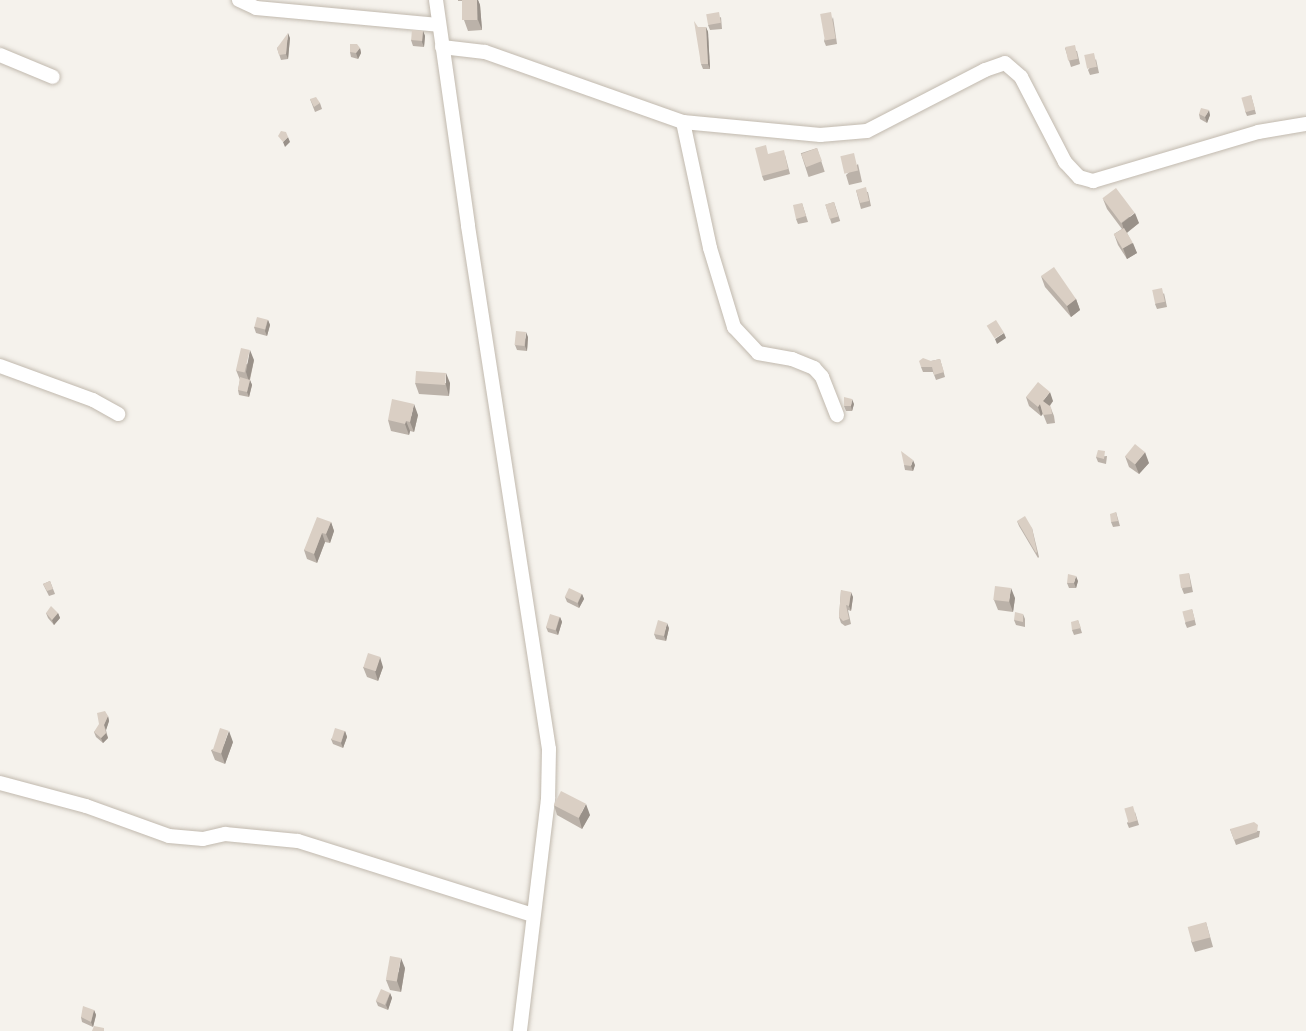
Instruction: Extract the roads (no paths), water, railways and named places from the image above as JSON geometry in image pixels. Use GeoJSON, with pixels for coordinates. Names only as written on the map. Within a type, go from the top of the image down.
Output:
{"type":"FeatureCollection","features":[{"type":"Feature","properties":{"kind":"street"},"geometry":{"type":"LineString","coordinates":[[239,0],[256,8],[438,25]]}},
{"type":"Feature","properties":{"kind":"street"},"geometry":{"type":"LineString","coordinates":[[436,0],[548,731],[548,799],[520,1031]]}},
{"type":"Feature","properties":{"kind":"street"},"geometry":{"type":"LineString","coordinates":[[442,47],[485,52],[684,122],[820,135],[867,131],[985,69],[1005,63],[1017,71],[1065,162],[1085,180],[1093,181],[1258,132],[1306,124]]}},
{"type":"Feature","properties":{"kind":"street"},"geometry":{"type":"LineString","coordinates":[[0,55],[53,77]]}},
{"type":"Feature","properties":{"kind":"street"},"geometry":{"type":"LineString","coordinates":[[684,122],[710,248],[734,327],[758,353],[792,359],[814,368],[822,377],[837,415]]}},
{"type":"Feature","properties":{"kind":"street"},"geometry":{"type":"LineString","coordinates":[[0,366],[93,400],[118,414]]}},
{"type":"Feature","properties":{"kind":"street"},"geometry":{"type":"LineString","coordinates":[[0,783],[86,806],[169,836],[202,839],[225,834],[298,841],[532,915]]}}]}
